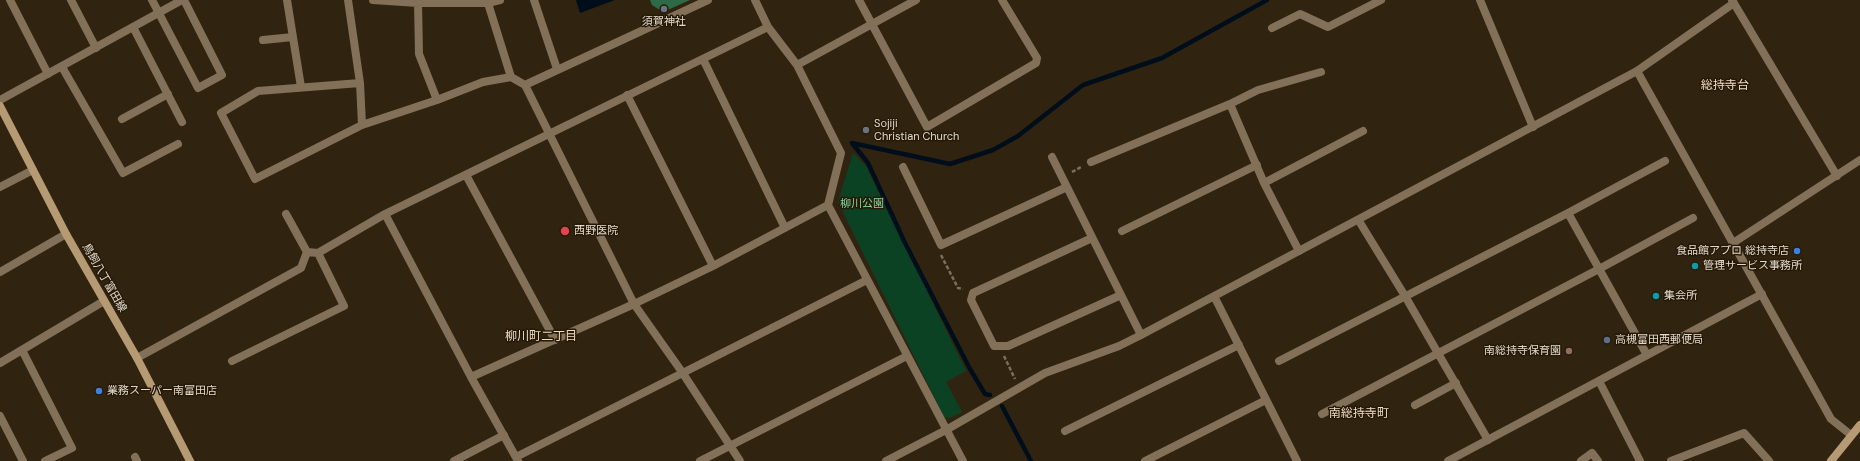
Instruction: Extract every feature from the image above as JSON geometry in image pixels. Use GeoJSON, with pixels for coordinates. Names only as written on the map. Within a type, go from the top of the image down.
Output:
{"type":"FeatureCollection","features":[{"type":"Feature","properties":{"kind":"main road","name":"鳥飼八丁富田線"},"geometry":{"type":"LineString","coordinates":[[0,106],[66,234],[137,358],[190,461]]}},
{"type":"Feature","properties":{"kind":"main road"},"geometry":{"type":"LineString","coordinates":[[1831,461],[1860,424]]}},
{"type":"Feature","properties":{"kind":"street"},"geometry":{"type":"LineString","coordinates":[[10,0],[48,74]]}},
{"type":"Feature","properties":{"kind":"street"},"geometry":{"type":"LineString","coordinates":[[71,0],[96,48]]}},
{"type":"Feature","properties":{"kind":"street"},"geometry":{"type":"LineString","coordinates":[[0,100],[62,67],[133,27],[159,13],[183,0],[222,75],[198,88],[159,13],[152,0]]}},
{"type":"Feature","properties":{"kind":"street"},"geometry":{"type":"LineString","coordinates":[[287,0],[301,87]]}},
{"type":"Feature","properties":{"kind":"street"},"geometry":{"type":"LineString","coordinates":[[348,0],[360,83],[362,125]]}},
{"type":"Feature","properties":{"kind":"street"},"geometry":{"type":"LineString","coordinates":[[373,0],[418,3],[488,2],[500,0]]}},
{"type":"Feature","properties":{"kind":"street"},"geometry":{"type":"LineString","coordinates":[[534,0],[558,69]]}},
{"type":"Feature","properties":{"kind":"street"},"geometry":{"type":"LineString","coordinates":[[525,85],[708,0]]}},
{"type":"Feature","properties":{"kind":"street"},"geometry":{"type":"LineString","coordinates":[[754,0],[768,27],[797,65],[841,153],[828,206],[963,461]]}},
{"type":"Feature","properties":{"kind":"street"},"geometry":{"type":"LineString","coordinates":[[859,0],[927,127],[1036,63],[1037,58],[1002,0]]}},
{"type":"Feature","properties":{"kind":"street"},"geometry":{"type":"LineString","coordinates":[[797,65],[916,0]]}},
{"type":"Feature","properties":{"kind":"street"},"geometry":{"type":"LineString","coordinates":[[1272,28],[1300,14],[1328,27],[1381,0]]}},
{"type":"Feature","properties":{"kind":"street"},"geometry":{"type":"LineString","coordinates":[[1480,0],[1533,126]]}},
{"type":"Feature","properties":{"kind":"street"},"geometry":{"type":"LineString","coordinates":[[488,2],[511,77]]}},
{"type":"Feature","properties":{"kind":"street"},"geometry":{"type":"LineString","coordinates":[[886,461],[946,430],[1045,374],[1119,346],[1142,335],[1298,251],[1359,221],[1533,126],[1638,71],[1733,2],[1837,176]]}},
{"type":"Feature","properties":{"kind":"street"},"geometry":{"type":"LineString","coordinates":[[418,3],[419,54],[437,100]]}},
{"type":"Feature","properties":{"kind":"street"},"geometry":{"type":"LineString","coordinates":[[133,27],[182,122]]}},
{"type":"Feature","properties":{"kind":"street"},"geometry":{"type":"LineString","coordinates":[[307,252],[318,253],[385,214],[550,132],[768,27]]}},
{"type":"Feature","properties":{"kind":"street"},"geometry":{"type":"LineString","coordinates":[[263,40],[293,37]]}},
{"type":"Feature","properties":{"kind":"street"},"geometry":{"type":"LineString","coordinates":[[703,59],[785,228]]}},
{"type":"Feature","properties":{"kind":"street"},"geometry":{"type":"LineString","coordinates":[[62,67],[122,173],[178,144]]}},
{"type":"Feature","properties":{"kind":"street"},"geometry":{"type":"LineString","coordinates":[[1638,71],[1831,419],[1851,435]]}},
{"type":"Feature","properties":{"kind":"street"},"geometry":{"type":"LineString","coordinates":[[1091,162],[1230,104],[1258,90],[1321,72]]}},
{"type":"Feature","properties":{"kind":"street"},"geometry":{"type":"LineString","coordinates":[[360,83],[258,91],[221,113],[255,179],[362,125],[437,100],[483,82],[511,77],[525,85],[550,132],[634,304],[682,372],[740,461]]}},
{"type":"Feature","properties":{"kind":"street"},"geometry":{"type":"LineString","coordinates":[[122,119],[168,94]]}},
{"type":"Feature","properties":{"kind":"street"},"geometry":{"type":"LineString","coordinates":[[627,95],[713,266]]}},
{"type":"Feature","properties":{"kind":"street"},"geometry":{"type":"LineString","coordinates":[[1230,104],[1264,183],[1298,251]]}},
{"type":"Feature","properties":{"kind":"street"},"geometry":{"type":"LineString","coordinates":[[1264,183],[1363,131]]}},
{"type":"Feature","properties":{"kind":"street"},"geometry":{"type":"LineString","coordinates":[[1052,157],[1142,335]]}},
{"type":"Feature","properties":{"kind":"street"},"geometry":{"type":"LineString","coordinates":[[1733,242],[1860,160]]}},
{"type":"Feature","properties":{"kind":"street"},"geometry":{"type":"LineString","coordinates":[[1279,361],[1568,213],[1664,161]]}},
{"type":"Feature","properties":{"kind":"street"},"geometry":{"type":"LineString","coordinates":[[1122,231],[1257,165]]}},
{"type":"Feature","properties":{"kind":"street"},"geometry":{"type":"LineString","coordinates":[[903,167],[941,244],[1067,187]]}},
{"type":"Feature","properties":{"kind":"street"},"geometry":{"type":"LineString","coordinates":[[0,187],[33,170]]}},
{"type":"Feature","properties":{"kind":"street"},"geometry":{"type":"LineString","coordinates":[[466,175],[555,340]]}},
{"type":"Feature","properties":{"kind":"street"},"geometry":{"type":"LineString","coordinates":[[471,377],[634,304],[713,266],[828,206]]}},
{"type":"Feature","properties":{"kind":"street"},"geometry":{"type":"LineString","coordinates":[[1568,213],[1647,355]]}},
{"type":"Feature","properties":{"kind":"street"},"geometry":{"type":"LineString","coordinates":[[137,358],[301,268],[307,252],[286,214]]}},
{"type":"Feature","properties":{"kind":"street"},"geometry":{"type":"LineString","coordinates":[[385,214],[471,377],[517,459],[682,372],[867,280]]}},
{"type":"Feature","properties":{"kind":"street"},"geometry":{"type":"LineString","coordinates":[[1322,414],[1693,218]]}},
{"type":"Feature","properties":{"kind":"street"},"geometry":{"type":"LineString","coordinates":[[1359,221],[1438,352],[1488,440]]}},
{"type":"Feature","properties":{"kind":"street"},"geometry":{"type":"LineString","coordinates":[[0,272],[66,234]]}},
{"type":"Feature","properties":{"kind":"street"},"geometry":{"type":"LineString","coordinates":[[1092,238],[973,293],[971,300],[994,346],[1008,346],[1121,295]]}},
{"type":"Feature","properties":{"kind":"street"},"geometry":{"type":"LineString","coordinates":[[232,361],[344,306],[318,253]]}},
{"type":"Feature","properties":{"kind":"street"},"geometry":{"type":"LineString","coordinates":[[1448,461],[1457,459],[1488,440],[1762,294]]}},
{"type":"Feature","properties":{"kind":"street"},"geometry":{"type":"LineString","coordinates":[[1214,296],[1297,461]]}},
{"type":"Feature","properties":{"kind":"street"},"geometry":{"type":"LineString","coordinates":[[0,363],[104,301]]}},
{"type":"Feature","properties":{"kind":"street"},"geometry":{"type":"LineString","coordinates":[[1065,431],[1239,345]]}},
{"type":"Feature","properties":{"kind":"street"},"geometry":{"type":"LineString","coordinates":[[22,350],[72,448],[45,461]]}},
{"type":"Feature","properties":{"kind":"street"},"geometry":{"type":"LineString","coordinates":[[700,461],[907,356]]}},
{"type":"Feature","properties":{"kind":"street"},"geometry":{"type":"LineString","coordinates":[[1599,380],[1640,461]]}},
{"type":"Feature","properties":{"kind":"street"},"geometry":{"type":"LineString","coordinates":[[1415,404],[1456,383]]}},
{"type":"Feature","properties":{"kind":"street"},"geometry":{"type":"LineString","coordinates":[[1145,461],[1266,400]]}},
{"type":"Feature","properties":{"kind":"street"},"geometry":{"type":"LineString","coordinates":[[0,416],[23,461]]}},
{"type":"Feature","properties":{"kind":"street"},"geometry":{"type":"LineString","coordinates":[[1671,461],[1744,433],[1769,461]]}},
{"type":"Feature","properties":{"kind":"street"},"geometry":{"type":"LineString","coordinates":[[454,461],[504,435]]}},
{"type":"Feature","properties":{"kind":"street"},"geometry":{"type":"LineString","coordinates":[[1581,461],[1592,453],[1598,461]]}},
{"type":"Feature","properties":{"kind":"path"},"geometry":{"type":"LineString","coordinates":[[1062,176],[1091,162]]}},
{"type":"Feature","properties":{"kind":"path"},"geometry":{"type":"LineString","coordinates":[[941,244],[940,252],[958,288],[973,293]]}},
{"type":"Feature","properties":{"kind":"path"},"geometry":{"type":"LineString","coordinates":[[998,346],[1020,388]]}},
{"type":"Feature","properties":{"kind":"green space"},"geometry":{"type":"Polygon","coordinates":[[[650,0],[690,0],[663,12],[652,5],[650,0]]]}},
{"type":"Feature","properties":{"kind":"green space","name":"柳川公園"},"geometry":{"type":"Polygon","coordinates":[[[853,153],[866,166],[966,371],[946,382],[962,412],[950,418],[944,417],[838,202],[853,153]]]}},
{"type":"Feature","properties":{"kind":"water","name":"須賀神社"},"geometry":{"type":"Polygon","coordinates":[[[576,0],[615,0],[580,13],[576,0]]]}},
{"type":"Feature","properties":{"kind":"waterway"},"geometry":{"type":"LineString","coordinates":[[990,395],[985,394],[970,369],[905,243],[868,163],[852,143],[950,164],[993,150],[1018,136],[1083,85],[1162,58],[1267,0]]}},
{"type":"Feature","properties":{"kind":"waterway"},"geometry":{"type":"LineString","coordinates":[[1002,406],[1031,461]]}},
{"type":"Feature","properties":{"kind":"place","name":"須賀神社"},"geometry":{"type":"Point","coordinates":[664,9]}},
{"type":"Feature","properties":{"kind":"place","name":"Sojiji Christian Church"},"geometry":{"type":"Point","coordinates":[866,130]}},
{"type":"Feature","properties":{"kind":"place","name":"西野医院"},"geometry":{"type":"Point","coordinates":[565,231]}},
{"type":"Feature","properties":{"kind":"place","name":"食品館アプロ 総持寺店"},"geometry":{"type":"Point","coordinates":[1797,251]}},
{"type":"Feature","properties":{"kind":"place","name":"管理サービス事務所"},"geometry":{"type":"Point","coordinates":[1695,266]}},
{"type":"Feature","properties":{"kind":"place","name":"集会所"},"geometry":{"type":"Point","coordinates":[1656,296]}},
{"type":"Feature","properties":{"kind":"place","name":"高槻富田西郵便局"},"geometry":{"type":"Point","coordinates":[1607,340]}},
{"type":"Feature","properties":{"kind":"place","name":"南総持寺保育園"},"geometry":{"type":"Point","coordinates":[1569,351]}},
{"type":"Feature","properties":{"kind":"place","name":"業務スーパー南富田店"},"geometry":{"type":"Point","coordinates":[99,391]}},
{"type":"Feature","properties":{"kind":"district","name":"総持寺台"},"geometry":{"type":"Point","coordinates":[1725,86]}},
{"type":"Feature","properties":{"kind":"district","name":"柳川町二丁目"},"geometry":{"type":"Point","coordinates":[541,337]}},
{"type":"Feature","properties":{"kind":"district","name":"南総持寺町"},"geometry":{"type":"Point","coordinates":[1359,414]}}]}
